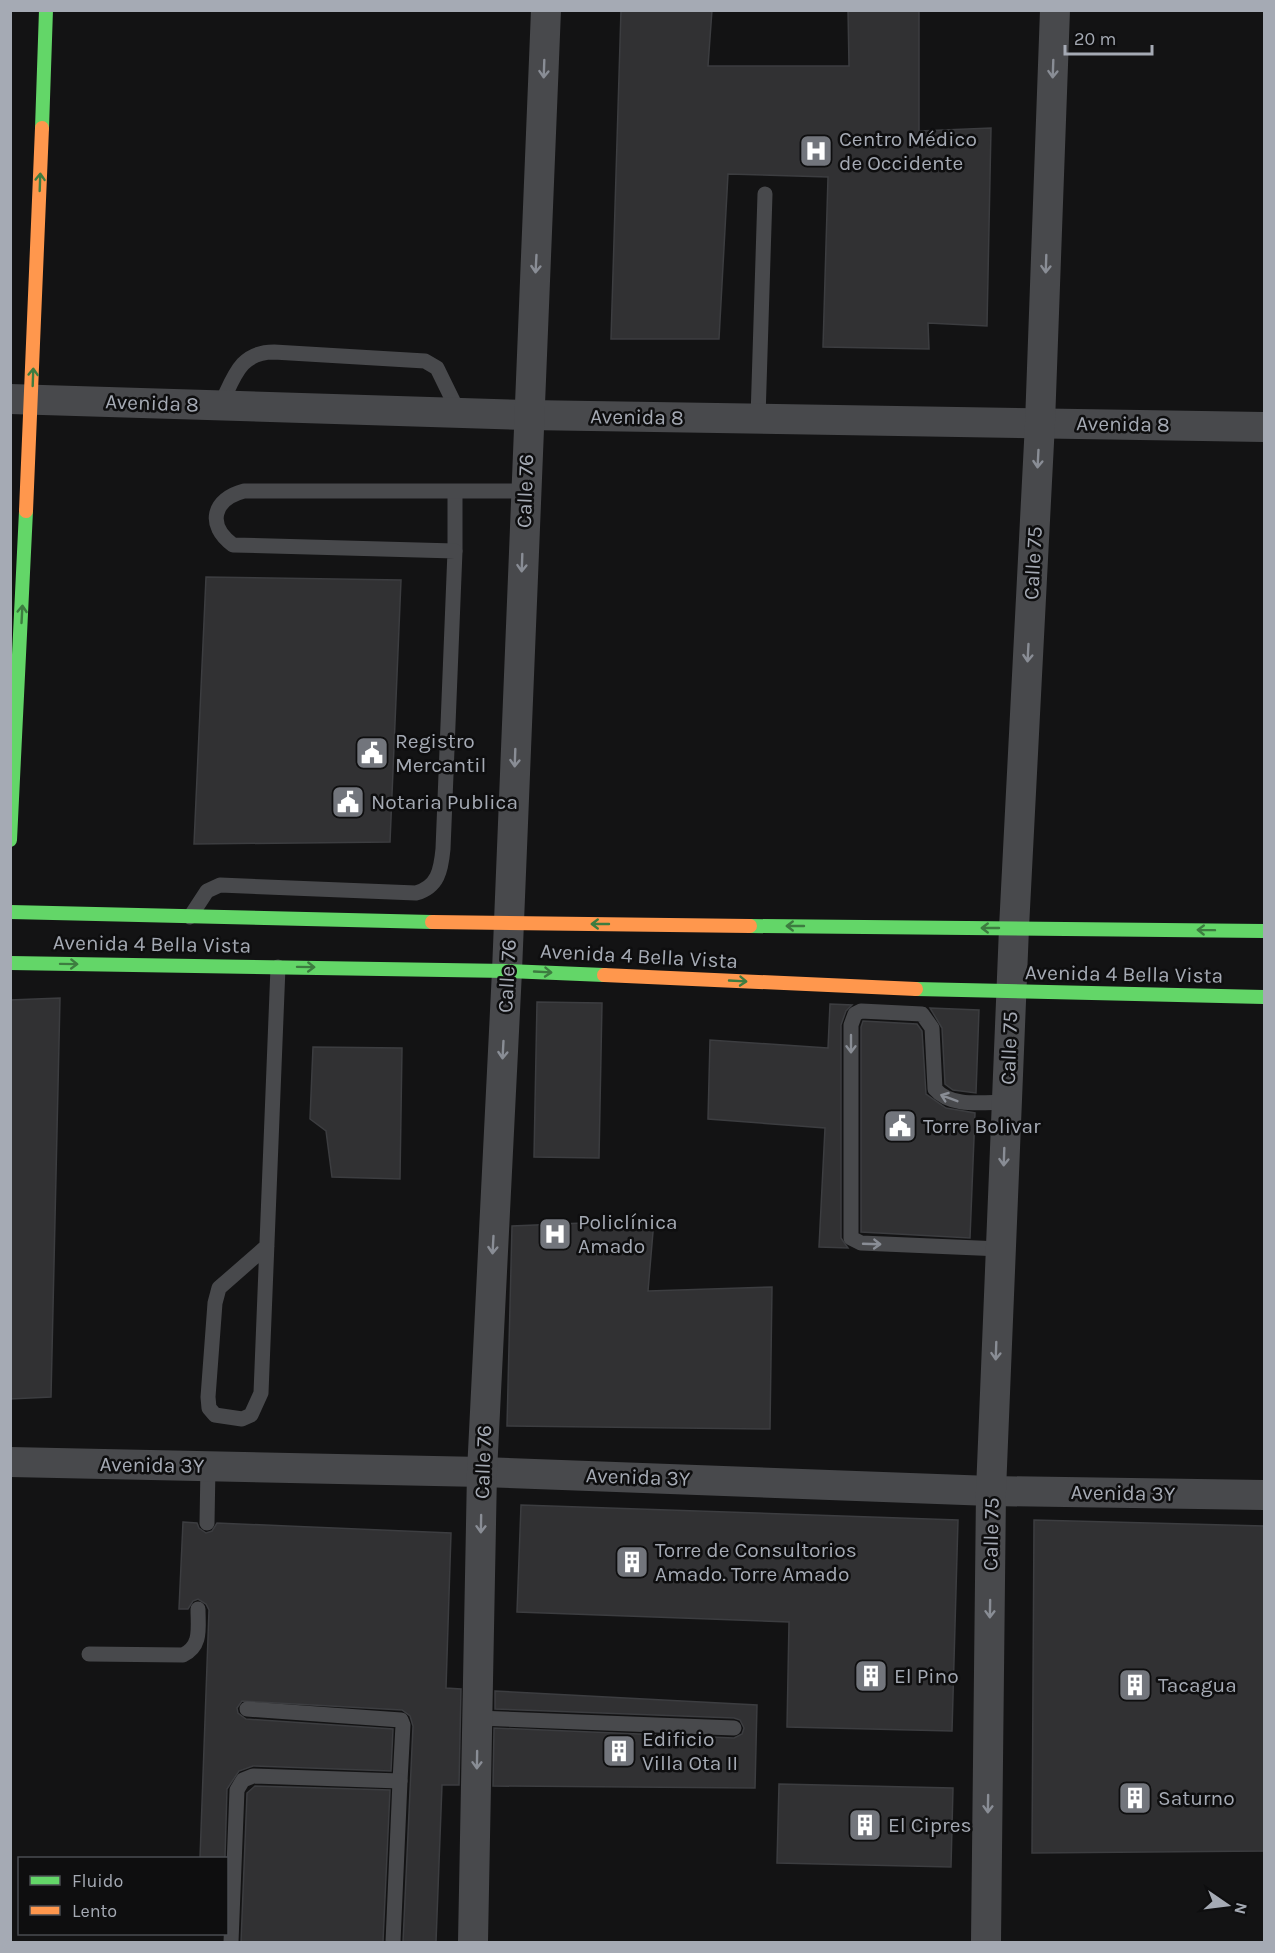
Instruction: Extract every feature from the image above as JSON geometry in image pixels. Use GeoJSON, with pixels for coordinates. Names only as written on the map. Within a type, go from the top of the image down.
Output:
{"type":"FeatureCollection","features":[{"type":"Feature","properties":{"kind":"street"},"geometry":{"type":"LineString","coordinates":[[10,840],[21,399],[46,10]]}},
{"type":"Feature","properties":{"kind":"street","name":"Calle 76"},"geometry":{"type":"LineString","coordinates":[[473,1942],[482,1472],[507,971],[546,10]]}},
{"type":"Feature","properties":{"kind":"street","name":"Calle 75"},"geometry":{"type":"LineString","coordinates":[[986,1942],[991,1491],[1011,993],[1040,423],[1055,10]]}},
{"type":"Feature","properties":{"kind":"street","name":"Avenida 8"},"geometry":{"type":"LineString","coordinates":[[21,399],[528,415],[1264,427]]}},
{"type":"Feature","properties":{"kind":"street","name":"Avenida 4 Bella Vista"},"geometry":{"type":"LineString","coordinates":[[10,912],[509,924],[1264,931]]}},
{"type":"Feature","properties":{"kind":"street","name":"Avenida 4 Bella Vista"},"geometry":{"type":"LineString","coordinates":[[10,963],[507,971],[1011,993],[1264,997]]}},
{"type":"Feature","properties":{"kind":"street","name":"Avenida 3Y"},"geometry":{"type":"LineString","coordinates":[[10,1462],[482,1472],[991,1491],[1264,1494]]}},
{"type":"Feature","properties":{"kind":"lane"},"geometry":{"type":"LineString","coordinates":[[758,418],[765,194]]}},
{"type":"Feature","properties":{"kind":"lane"},"geometry":{"type":"LineString","coordinates":[[220,406],[243,362],[250,356],[274,352],[425,361],[437,368],[459,413]]}},
{"type":"Feature","properties":{"kind":"lane"},"geometry":{"type":"LineString","coordinates":[[455,550],[243,546],[225,539],[217,524],[216,516],[223,500],[244,491],[525,491]]}},
{"type":"Feature","properties":{"kind":"lane"},"geometry":{"type":"LineString","coordinates":[[190,917],[207,891],[220,885],[416,893],[426,890],[439,875],[455,550],[455,492]]}},
{"type":"Feature","properties":{"kind":"lane"},"geometry":{"type":"LineString","coordinates":[[267,1246],[219,1288],[215,1303],[208,1396],[209,1408],[215,1415],[242,1419],[251,1415],[261,1393],[267,1246],[278,967]]}},
{"type":"Feature","properties":{"kind":"lane"},"geometry":{"type":"LineString","coordinates":[[1000,1249],[861,1243],[851,1238],[851,1025],[855,1014],[861,1011],[922,1014],[928,1019],[932,1028],[935,1089],[940,1095],[960,1102],[1007,1102]]}},
{"type":"Feature","properties":{"kind":"lane"},"geometry":{"type":"LineString","coordinates":[[207,1523],[208,1467]]}},
{"type":"Feature","properties":{"kind":"lane"},"geometry":{"type":"LineString","coordinates":[[89,1654],[183,1655],[193,1651],[197,1642],[198,1610]]}},
{"type":"Feature","properties":{"kind":"lane"},"geometry":{"type":"LineString","coordinates":[[247,1709],[400,1720],[403,1725],[393,1942]]}},
{"type":"Feature","properties":{"kind":"lane"},"geometry":{"type":"LineString","coordinates":[[477,1718],[734,1728]]}},
{"type":"Feature","properties":{"kind":"lane"},"geometry":{"type":"LineString","coordinates":[[231,1942],[237,1790],[243,1780],[253,1776],[400,1781]]}},
{"type":"Feature","properties":{"kind":"building","name":"Centro Médico de Occidente"},"geometry":{"type":"Polygon","coordinates":[[[621,10],[712,10],[708,66],[849,66],[848,10],[919,10],[919,131],[991,128],[987,326],[928,323],[929,349],[823,347],[828,177],[728,174],[719,339],[611,339],[621,10]]]}},
{"type":"Feature","properties":{"kind":"building"},"geometry":{"type":"Polygon","coordinates":[[[206,577],[401,580],[390,842],[194,844],[206,577]]]}},
{"type":"Feature","properties":{"kind":"building"},"geometry":{"type":"Polygon","coordinates":[[[60,998],[51,1397],[10,1399],[10,1000],[60,998]]]}},
{"type":"Feature","properties":{"kind":"building"},"geometry":{"type":"Polygon","coordinates":[[[537,1002],[602,1003],[599,1158],[534,1157],[537,1002]]]}},
{"type":"Feature","properties":{"kind":"building"},"geometry":{"type":"Polygon","coordinates":[[[830,1004],[852,1005],[846,1011],[841,1025],[841,1238],[848,1248],[819,1247],[825,1128],[708,1119],[710,1040],[828,1048],[830,1004]]]}},
{"type":"Feature","properties":{"kind":"building"},"geometry":{"type":"Polygon","coordinates":[[[930,1008],[979,1010],[976,1093],[953,1090],[945,1084],[942,1028],[930,1008]]]}},
{"type":"Feature","properties":{"kind":"building"},"geometry":{"type":"Polygon","coordinates":[[[863,1021],[917,1024],[922,1031],[926,1094],[946,1108],[975,1113],[970,1238],[861,1232],[861,1027],[863,1021]]]}},
{"type":"Feature","properties":{"kind":"building"},"geometry":{"type":"Polygon","coordinates":[[[313,1047],[402,1048],[400,1179],[332,1177],[326,1131],[310,1119],[313,1047]]]}},
{"type":"Feature","properties":{"kind":"building"},"geometry":{"type":"Polygon","coordinates":[[[654,1220],[648,1291],[772,1287],[770,1429],[507,1426],[512,1226],[654,1220]]]}},
{"type":"Feature","properties":{"kind":"building"},"geometry":{"type":"Polygon","coordinates":[[[521,1505],[958,1520],[952,1731],[787,1727],[789,1622],[517,1612],[521,1505]]]}},
{"type":"Feature","properties":{"kind":"building"},"geometry":{"type":"Polygon","coordinates":[[[1034,1520],[1264,1526],[1264,1851],[1032,1853],[1034,1520]]]}},
{"type":"Feature","properties":{"kind":"building"},"geometry":{"type":"Polygon","coordinates":[[[183,1522],[197,1523],[199,1528],[206,1533],[212,1531],[217,1523],[451,1533],[446,1688],[461,1689],[459,1785],[442,1785],[436,1942],[403,1942],[413,1726],[410,1716],[402,1710],[242,1701],[237,1708],[238,1713],[246,1719],[393,1729],[391,1771],[253,1766],[239,1771],[227,1789],[225,1857],[200,1857],[209,1610],[206,1604],[198,1599],[193,1601],[188,1609],[179,1609],[183,1522]]]}},
{"type":"Feature","properties":{"kind":"building","name":"Edificio Villa Ota II"},"geometry":{"type":"Polygon","coordinates":[[[495,1691],[757,1705],[755,1788],[493,1786],[494,1728],[734,1738],[742,1734],[744,1728],[740,1720],[734,1718],[495,1709],[495,1691]]]}},
{"type":"Feature","properties":{"kind":"building","name":"El Cipres"},"geometry":{"type":"Polygon","coordinates":[[[779,1784],[953,1788],[951,1867],[777,1863],[779,1784]]]}},
{"type":"Feature","properties":{"kind":"building"},"geometry":{"type":"Polygon","coordinates":[[[255,1786],[390,1790],[383,1942],[241,1942],[247,1793],[255,1786]]]}},
{"type":"Feature","properties":{"kind":"traffic: fast"},"geometry":{"type":"LineString","coordinates":[[42,128],[46,10]]}},
{"type":"Feature","properties":{"kind":"traffic: fast"},"geometry":{"type":"LineString","coordinates":[[10,840],[26,511]]}},
{"type":"Feature","properties":{"kind":"traffic: fast"},"geometry":{"type":"LineString","coordinates":[[10,912],[432,922]]}},
{"type":"Feature","properties":{"kind":"traffic: fast"},"geometry":{"type":"LineString","coordinates":[[750,926],[1264,931]]}},
{"type":"Feature","properties":{"kind":"traffic: fast"},"geometry":{"type":"LineString","coordinates":[[10,963],[507,971],[604,975]]}},
{"type":"Feature","properties":{"kind":"traffic: fast"},"geometry":{"type":"LineString","coordinates":[[916,989],[1264,997]]}},
{"type":"Feature","properties":{"kind":"traffic: slow"},"geometry":{"type":"LineString","coordinates":[[26,511],[42,128]]}},
{"type":"Feature","properties":{"kind":"traffic: slow"},"geometry":{"type":"LineString","coordinates":[[432,922],[750,926]]}},
{"type":"Feature","properties":{"kind":"traffic: slow"},"geometry":{"type":"LineString","coordinates":[[604,975],[916,989]]}},
{"type":"Feature","properties":{"kind":"place","name":"Centro Médico de Occidente"},"geometry":{"type":"Point","coordinates":[816,151]}},
{"type":"Feature","properties":{"kind":"place","name":"Registro Mercantil"},"geometry":{"type":"Point","coordinates":[372,753]}},
{"type":"Feature","properties":{"kind":"place","name":"Notaria Publica"},"geometry":{"type":"Point","coordinates":[348,802]}},
{"type":"Feature","properties":{"kind":"place","name":"Torre Bolivar"},"geometry":{"type":"Point","coordinates":[900,1126]}},
{"type":"Feature","properties":{"kind":"place","name":"Policlínica Amado"},"geometry":{"type":"Point","coordinates":[555,1234]}},
{"type":"Feature","properties":{"kind":"place","name":"Torre de Consultorios Amado. Torre Amado"},"geometry":{"type":"Point","coordinates":[632,1562]}},
{"type":"Feature","properties":{"kind":"place","name":"El Pino"},"geometry":{"type":"Point","coordinates":[871,1676]}},
{"type":"Feature","properties":{"kind":"place","name":"Tacagua"},"geometry":{"type":"Point","coordinates":[1135,1685]}},
{"type":"Feature","properties":{"kind":"place","name":"Edificio Villa Ota II"},"geometry":{"type":"Point","coordinates":[619,1751]}},
{"type":"Feature","properties":{"kind":"place","name":"Saturno"},"geometry":{"type":"Point","coordinates":[1135,1798]}},
{"type":"Feature","properties":{"kind":"place","name":"El Cipres"},"geometry":{"type":"Point","coordinates":[865,1825]}}]}
